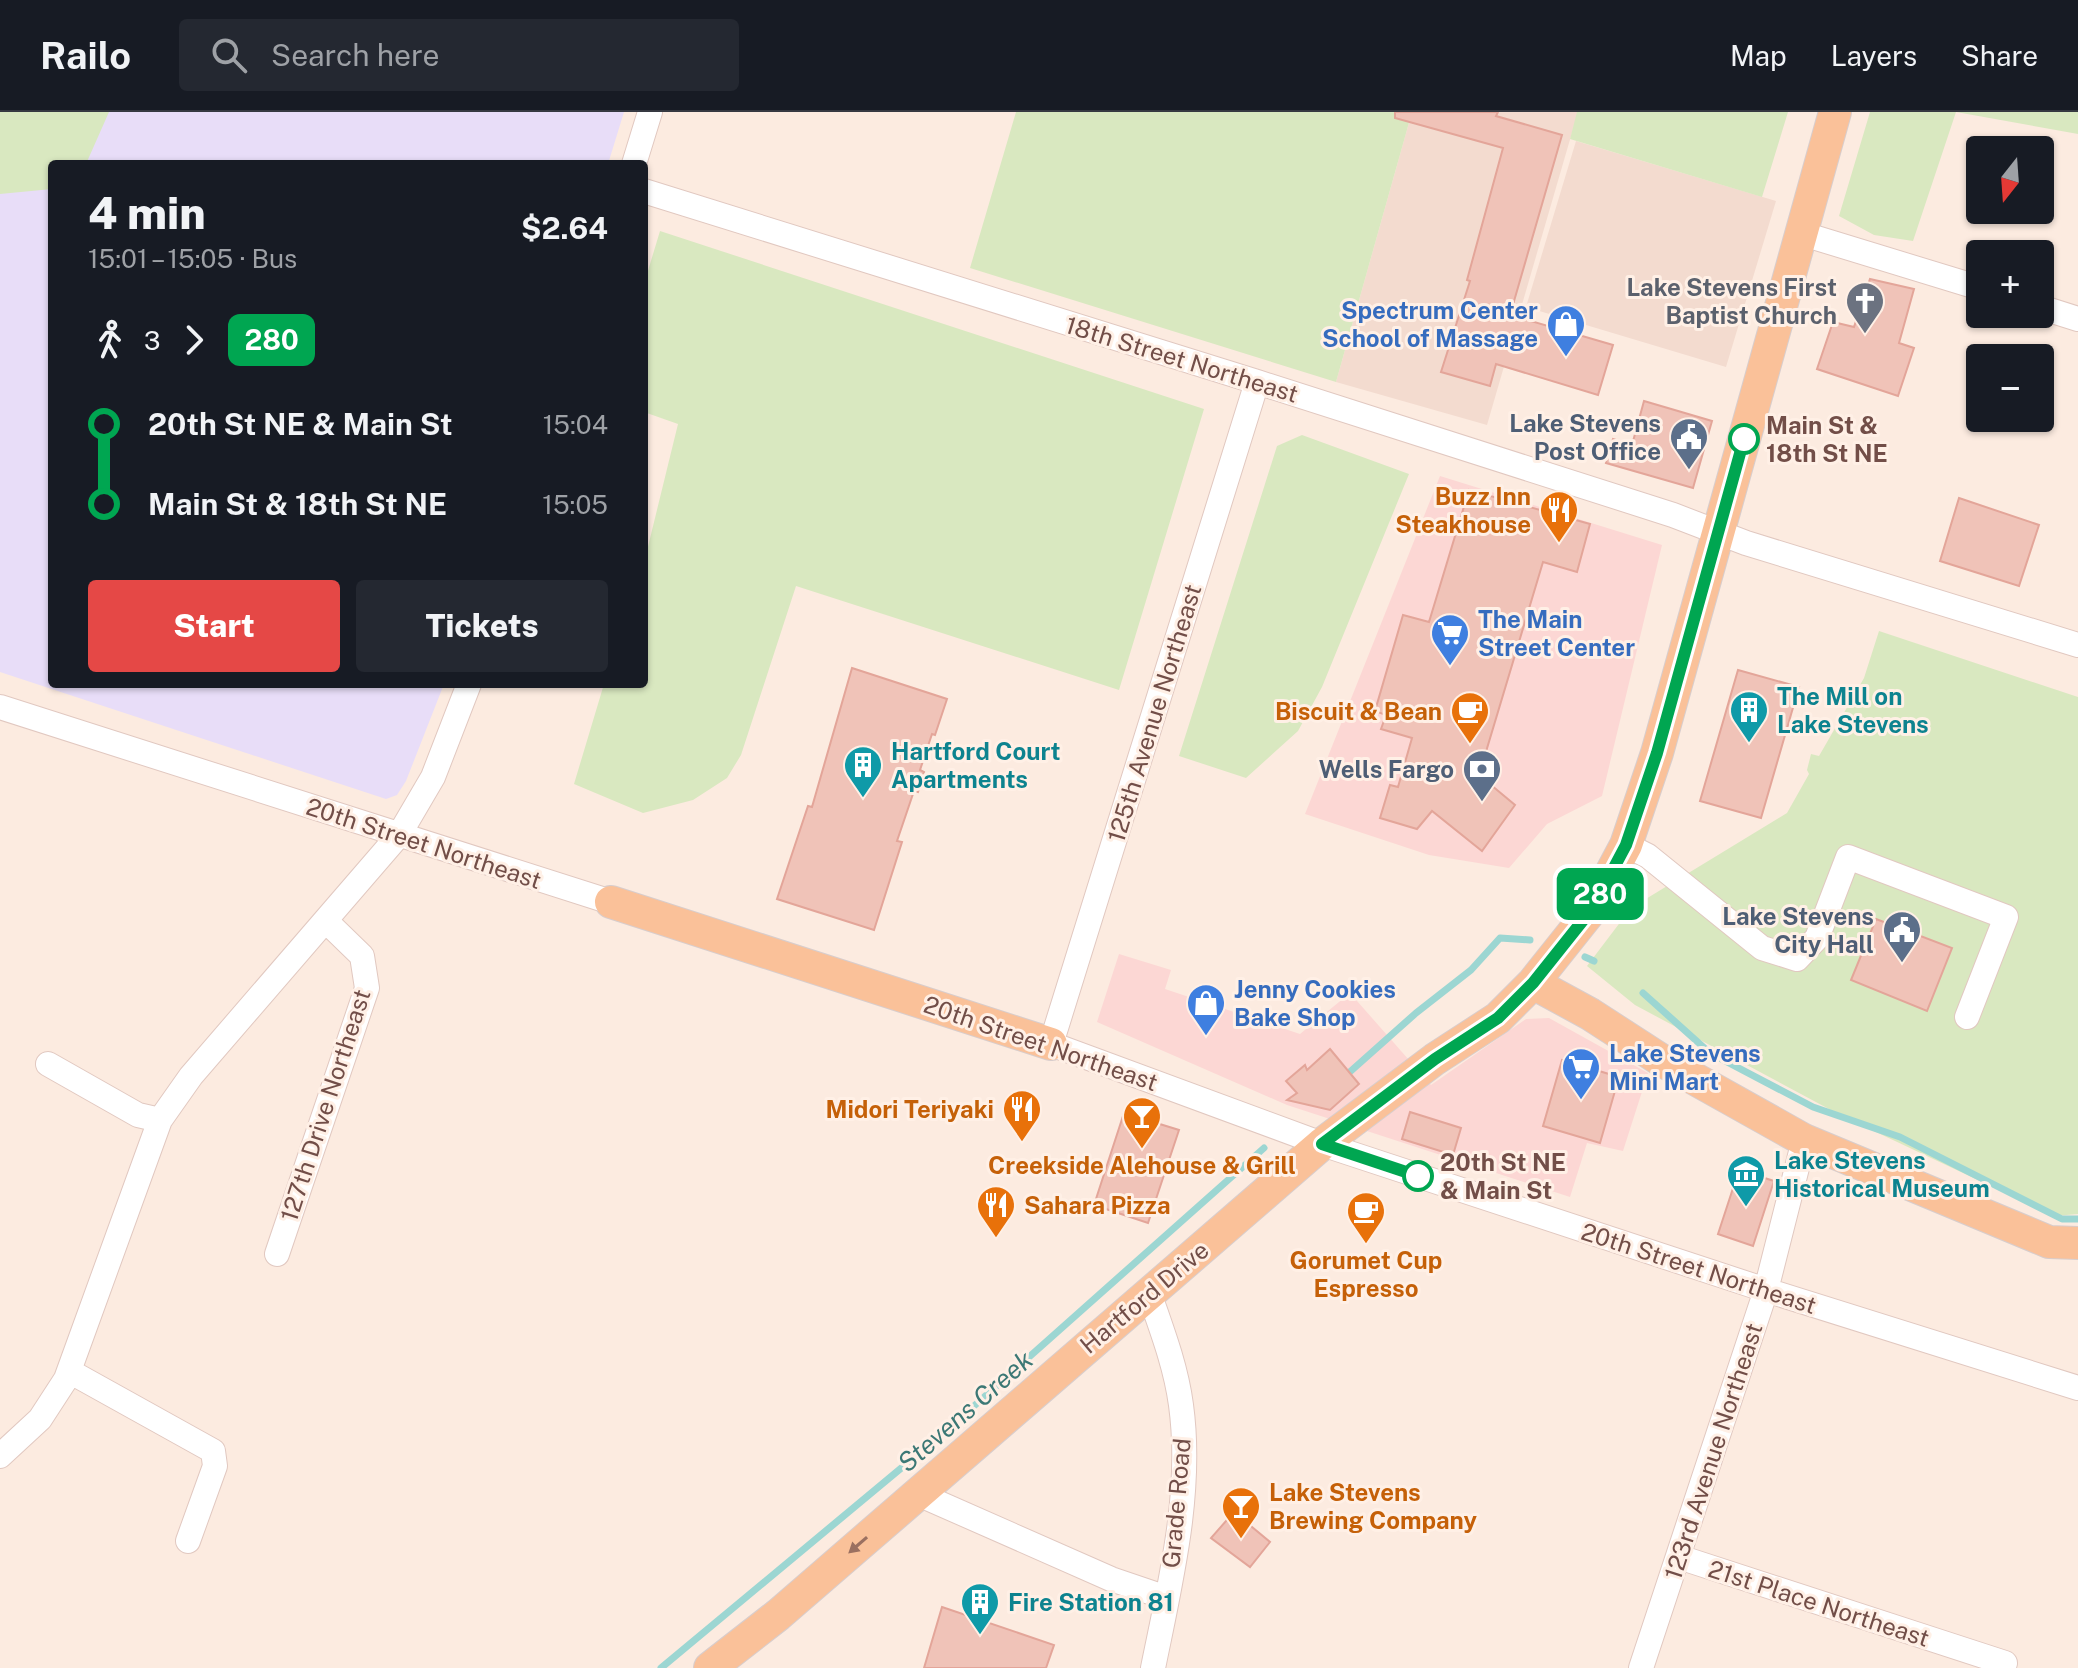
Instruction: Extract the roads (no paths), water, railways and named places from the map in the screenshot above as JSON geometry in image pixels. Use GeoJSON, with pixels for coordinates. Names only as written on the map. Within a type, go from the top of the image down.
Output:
{"type":"FeatureCollection","features":[{"type":"Feature","properties":{"kind":"main road","name":"Hartford Drive"},"geometry":{"type":"LineString","coordinates":[[710,1668],[778,1615],[1149,1293],[1313,1140],[1498,1018],[1533,983],[1592,909],[1626,845],[1657,753],[1835,112]]}},
{"type":"Feature","properties":{"kind":"main road","name":"20th Street Northeast"},"geometry":{"type":"LineString","coordinates":[[611,902],[1051,1044]]}},
{"type":"Feature","properties":{"kind":"main road"},"geometry":{"type":"LineString","coordinates":[[1533,983],[1590,1014],[1661,1060],[1804,1140],[2049,1242],[2078,1243]]}},
{"type":"Feature","properties":{"kind":"street"},"geometry":{"type":"LineString","coordinates":[[635,160],[650,112]]}},
{"type":"Feature","properties":{"kind":"street","name":"18th Street Northeast"},"geometry":{"type":"LineString","coordinates":[[648,192],[1257,382],[1719,533],[2078,645]]}},
{"type":"Feature","properties":{"kind":"street"},"geometry":{"type":"LineString","coordinates":[[1800,233],[1966,284]]}},
{"type":"Feature","properties":{"kind":"street"},"geometry":{"type":"LineString","coordinates":[[2054,311],[2078,319]]}},
{"type":"Feature","properties":{"kind":"street","name":"125th Avenue Northeast"},"geometry":{"type":"LineString","coordinates":[[1051,1044],[1257,382]]}},
{"type":"Feature","properties":{"kind":"street"},"geometry":{"type":"LineString","coordinates":[[0,1456],[40,1419],[69,1371],[160,1120],[191,1076],[399,835],[433,777],[467,688]]}},
{"type":"Feature","properties":{"kind":"street","name":"20th Street Northeast"},"geometry":{"type":"LineString","coordinates":[[0,707],[611,902]]}},
{"type":"Feature","properties":{"kind":"street"},"geometry":{"type":"LineString","coordinates":[[1626,845],[1648,856],[1762,948],[1797,959],[1817,938],[1848,857],[2006,917],[1967,1017]]}},
{"type":"Feature","properties":{"kind":"street","name":"127th Drive Northeast"},"geometry":{"type":"LineString","coordinates":[[277,1254],[367,988],[362,956],[327,922]]}},
{"type":"Feature","properties":{"kind":"street","name":"20th Street Northeast"},"geometry":{"type":"LineString","coordinates":[[1051,1044],[1313,1140],[1766,1290],[2078,1388]]}},
{"type":"Feature","properties":{"kind":"street"},"geometry":{"type":"LineString","coordinates":[[48,1064],[138,1115],[160,1120]]}},
{"type":"Feature","properties":{"kind":"street","name":"123rd Avenue Northeast"},"geometry":{"type":"LineString","coordinates":[[1641,1668],[1766,1290],[1804,1140]]}},
{"type":"Feature","properties":{"kind":"street","name":"Grade Road"},"geometry":{"type":"LineString","coordinates":[[1149,1293],[1176,1380],[1184,1450],[1180,1511],[1153,1668]]}},
{"type":"Feature","properties":{"kind":"street"},"geometry":{"type":"LineString","coordinates":[[69,1371],[213,1451],[215,1466],[188,1541]]}},
{"type":"Feature","properties":{"kind":"street"},"geometry":{"type":"LineString","coordinates":[[916,1493],[1111,1579],[1167,1598]]}},
{"type":"Feature","properties":{"kind":"street","name":"21st Place Northeast"},"geometry":{"type":"LineString","coordinates":[[1679,1557],[2005,1663]]}},
{"type":"Feature","properties":{"kind":"waterway","name":"Stevens Creek"},"geometry":{"type":"LineString","coordinates":[[1343,1078],[1416,1013],[1471,970],[1500,938],[1530,940]]}},
{"type":"Feature","properties":{"kind":"waterway","name":"Stevens Creek"},"geometry":{"type":"LineString","coordinates":[[1585,957],[1594,961]]}},
{"type":"Feature","properties":{"kind":"waterway","name":"Stevens Creek"},"geometry":{"type":"LineString","coordinates":[[1643,993],[1710,1053],[1813,1107],[1900,1137],[2062,1219],[2078,1219]]}},
{"type":"Feature","properties":{"kind":"waterway","name":"Stevens Creek"},"geometry":{"type":"LineString","coordinates":[[661,1668],[947,1430],[1264,1148]]}},
{"type":"Feature","properties":{"kind":"place","name":"Lake Stevens First Baptist Church"},"geometry":{"type":"Point","coordinates":[1865,335]}},
{"type":"Feature","properties":{"kind":"place","name":"Spectrum Center School of Massage"},"geometry":{"type":"Point","coordinates":[1566,358]}},
{"type":"Feature","properties":{"kind":"place","name":"Main St & 18th St NE"},"geometry":{"type":"Point","coordinates":[1744,439]}},
{"type":"Feature","properties":{"kind":"place","name":"Lake Stevens Post Office"},"geometry":{"type":"Point","coordinates":[1689,471]}},
{"type":"Feature","properties":{"kind":"place","name":"Buzz Inn Steakhouse"},"geometry":{"type":"Point","coordinates":[1559,544]}},
{"type":"Feature","properties":{"kind":"place","name":"The Main Street Center"},"geometry":{"type":"Point","coordinates":[1450,667]}},
{"type":"Feature","properties":{"kind":"place","name":"The Mill on Lake Stevens"},"geometry":{"type":"Point","coordinates":[1749,744]}},
{"type":"Feature","properties":{"kind":"place","name":"Biscuit & Bean"},"geometry":{"type":"Point","coordinates":[1470,745]}},
{"type":"Feature","properties":{"kind":"place","name":"Hartford Court Apartments"},"geometry":{"type":"Point","coordinates":[863,799]}},
{"type":"Feature","properties":{"kind":"place","name":"Wells Fargo"},"geometry":{"type":"Point","coordinates":[1482,803]}},
{"type":"Feature","properties":{"kind":"place","name":"Lake Stevens City Hall"},"geometry":{"type":"Point","coordinates":[1902,964]}},
{"type":"Feature","properties":{"kind":"place","name":"Jenny Cookies Bake Shop"},"geometry":{"type":"Point","coordinates":[1206,1037]}},
{"type":"Feature","properties":{"kind":"place","name":"Lake Stevens Mini Mart"},"geometry":{"type":"Point","coordinates":[1581,1101]}},
{"type":"Feature","properties":{"kind":"place","name":"Midori Teriyaki"},"geometry":{"type":"Point","coordinates":[1022,1143]}},
{"type":"Feature","properties":{"kind":"place","name":"Creekside Alehouse & Grill"},"geometry":{"type":"Point","coordinates":[1142,1150]}},
{"type":"Feature","properties":{"kind":"place","name":"20th St NE & Main St"},"geometry":{"type":"Point","coordinates":[1418,1176]}},
{"type":"Feature","properties":{"kind":"place","name":"Lake Stevens Historical Museum"},"geometry":{"type":"Point","coordinates":[1746,1208]}},
{"type":"Feature","properties":{"kind":"place","name":"Sahara Pizza"},"geometry":{"type":"Point","coordinates":[996,1239]}},
{"type":"Feature","properties":{"kind":"place","name":"Gorumet Cup Espresso"},"geometry":{"type":"Point","coordinates":[1366,1245]}},
{"type":"Feature","properties":{"kind":"place","name":"Lake Stevens Brewing Company"},"geometry":{"type":"Point","coordinates":[1241,1540]}},
{"type":"Feature","properties":{"kind":"place","name":"Fire Station 81"},"geometry":{"type":"Point","coordinates":[980,1636]}}]}
